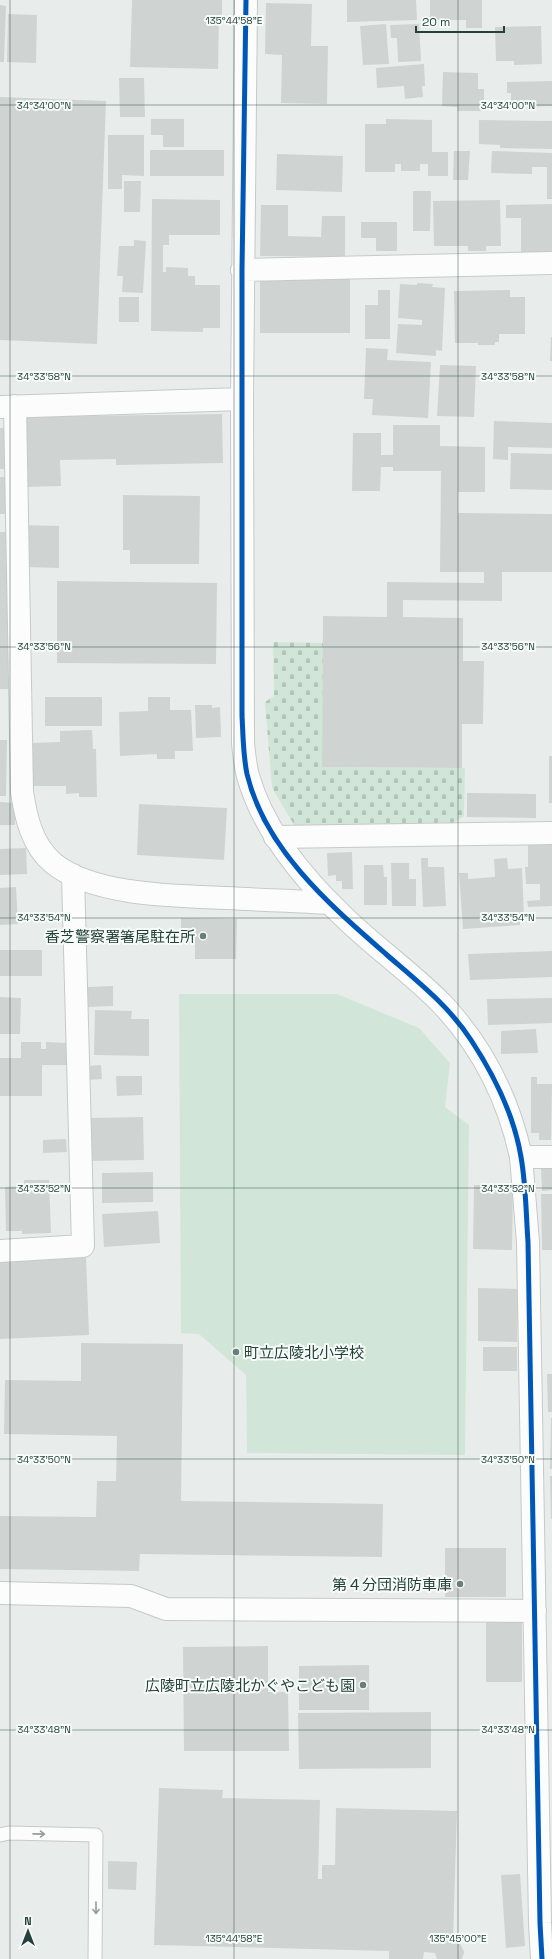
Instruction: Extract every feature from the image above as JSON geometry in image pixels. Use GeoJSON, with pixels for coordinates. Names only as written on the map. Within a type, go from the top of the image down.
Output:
{"type":"FeatureCollection","features":[{"type":"Feature","properties":{"kind":"street"},"geometry":{"type":"LineString","coordinates":[[246,0],[242,270],[242,398],[243,743],[247,774],[256,801],[275,837],[305,878],[345,919],[417,980],[444,1006],[470,1038],[488,1067],[505,1102],[516,1132],[521,1157],[528,1242],[543,1538],[535,1611],[542,1959]]}},
{"type":"Feature","properties":{"kind":"street"},"geometry":{"type":"LineString","coordinates":[[242,270],[552,263]]}},
{"type":"Feature","properties":{"kind":"street"},"geometry":{"type":"LineString","coordinates":[[242,398],[8,407],[22,792],[26,818],[36,842],[53,863],[73,875],[101,885],[131,892],[165,896],[330,903]]}},
{"type":"Feature","properties":{"kind":"street"},"geometry":{"type":"LineString","coordinates":[[275,837],[552,833]]}},
{"type":"Feature","properties":{"kind":"street"},"geometry":{"type":"LineString","coordinates":[[0,1251],[83,1246],[73,875]]}},
{"type":"Feature","properties":{"kind":"street"},"geometry":{"type":"LineString","coordinates":[[521,1157],[552,1157]]}},
{"type":"Feature","properties":{"kind":"street"},"geometry":{"type":"LineString","coordinates":[[0,1593],[131,1596],[166,1609],[535,1611]]}},
{"type":"Feature","properties":{"kind":"lane"},"geometry":{"type":"LineString","coordinates":[[0,1836],[10,1833],[96,1835],[96,1959]]}},
{"type":"Feature","properties":{"kind":"green space"},"geometry":{"type":"Polygon","coordinates":[[[273,642],[323,643],[322,767],[465,768],[464,816],[447,827],[296,828],[272,788],[265,702],[274,696],[273,642]]]}},
{"type":"Feature","properties":{"kind":"green space"},"geometry":{"type":"Polygon","coordinates":[[[179,994],[337,994],[419,1028],[450,1063],[445,1107],[469,1125],[465,1455],[247,1453],[246,1375],[199,1334],[181,1333],[179,994]]]}},
{"type":"Feature","properties":{"kind":"building"},"geometry":{"type":"Polygon","coordinates":[[[132,0],[222,0],[222,16],[219,16],[218,69],[130,67],[132,0]]]}},
{"type":"Feature","properties":{"kind":"building"},"geometry":{"type":"Polygon","coordinates":[[[347,0],[416,0],[417,20],[347,22],[347,0]]]}},
{"type":"Feature","properties":{"kind":"building"},"geometry":{"type":"Polygon","coordinates":[[[430,0],[482,0],[482,28],[466,28],[466,20],[430,20],[430,0]]]}},
{"type":"Feature","properties":{"kind":"building"},"geometry":{"type":"Polygon","coordinates":[[[266,3],[312,4],[311,46],[328,46],[327,104],[281,103],[282,55],[265,54],[266,3]]]}},
{"type":"Feature","properties":{"kind":"building"},"geometry":{"type":"Polygon","coordinates":[[[0,5],[6,6],[4,62],[0,62],[0,5]]]}},
{"type":"Feature","properties":{"kind":"building"},"geometry":{"type":"Polygon","coordinates":[[[8,14],[37,15],[36,63],[7,62],[8,14]]]}},
{"type":"Feature","properties":{"kind":"building"},"geometry":{"type":"Polygon","coordinates":[[[386,24],[389,64],[363,65],[360,26],[386,24]]]}},
{"type":"Feature","properties":{"kind":"building"},"geometry":{"type":"Polygon","coordinates":[[[419,24],[421,61],[398,62],[397,38],[391,38],[390,25],[419,24]]]}},
{"type":"Feature","properties":{"kind":"building"},"geometry":{"type":"Polygon","coordinates":[[[541,26],[542,64],[514,65],[514,61],[496,61],[495,27],[541,26]]]}},
{"type":"Feature","properties":{"kind":"building"},"geometry":{"type":"Polygon","coordinates":[[[424,64],[425,86],[422,86],[423,97],[405,99],[404,86],[377,88],[376,68],[424,64]]]}},
{"type":"Feature","properties":{"kind":"building"},"geometry":{"type":"Polygon","coordinates":[[[443,72],[478,73],[478,89],[484,89],[484,100],[481,100],[481,111],[457,111],[457,107],[442,106],[443,72]]]}},
{"type":"Feature","properties":{"kind":"building"},"geometry":{"type":"Polygon","coordinates":[[[119,78],[144,78],[145,117],[120,117],[119,78]]]}},
{"type":"Feature","properties":{"kind":"building"},"geometry":{"type":"Polygon","coordinates":[[[552,81],[552,106],[511,107],[511,93],[507,93],[507,82],[552,81]]]}},
{"type":"Feature","properties":{"kind":"building"},"geometry":{"type":"Polygon","coordinates":[[[0,97],[106,101],[97,344],[0,340],[0,97]]]}},
{"type":"Feature","properties":{"kind":"building"},"geometry":{"type":"Polygon","coordinates":[[[151,119],[184,119],[184,147],[163,147],[163,135],[151,135],[151,119]]]}},
{"type":"Feature","properties":{"kind":"building"},"geometry":{"type":"Polygon","coordinates":[[[386,119],[432,120],[432,152],[448,152],[448,176],[428,176],[428,164],[420,164],[420,171],[401,171],[401,164],[395,164],[395,172],[365,172],[365,124],[386,124],[386,119]]]}},
{"type":"Feature","properties":{"kind":"building"},"geometry":{"type":"Polygon","coordinates":[[[479,120],[552,121],[552,149],[500,148],[500,145],[479,144],[479,120]]]}},
{"type":"Feature","properties":{"kind":"building"},"geometry":{"type":"Polygon","coordinates":[[[108,135],[144,135],[144,176],[122,175],[122,189],[108,189],[108,135]]]}},
{"type":"Feature","properties":{"kind":"building"},"geometry":{"type":"Polygon","coordinates":[[[150,150],[224,150],[224,176],[150,176],[150,150]]]}},
{"type":"Feature","properties":{"kind":"building"},"geometry":{"type":"Polygon","coordinates":[[[454,151],[470,151],[468,180],[453,180],[454,151]]]}},
{"type":"Feature","properties":{"kind":"building"},"geometry":{"type":"Polygon","coordinates":[[[492,151],[552,153],[552,199],[547,199],[547,167],[532,167],[532,174],[491,173],[492,151]]]}},
{"type":"Feature","properties":{"kind":"building"},"geometry":{"type":"Polygon","coordinates":[[[277,154],[343,156],[342,192],[276,190],[277,154]]]}},
{"type":"Feature","properties":{"kind":"building"},"geometry":{"type":"Polygon","coordinates":[[[124,181],[141,181],[140,212],[124,212],[124,181]]]}},
{"type":"Feature","properties":{"kind":"building"},"geometry":{"type":"Polygon","coordinates":[[[413,191],[431,191],[430,231],[413,231],[413,191]]]}},
{"type":"Feature","properties":{"kind":"building"},"geometry":{"type":"Polygon","coordinates":[[[152,199],[220,200],[220,235],[169,235],[169,245],[163,245],[163,272],[166,272],[166,267],[188,268],[188,276],[195,276],[195,285],[220,285],[220,328],[203,328],[203,332],[151,331],[152,199]]]}},
{"type":"Feature","properties":{"kind":"building"},"geometry":{"type":"Polygon","coordinates":[[[500,200],[501,246],[486,246],[486,251],[468,251],[468,246],[434,246],[433,201],[500,200]]]}},
{"type":"Feature","properties":{"kind":"building"},"geometry":{"type":"Polygon","coordinates":[[[552,204],[552,255],[521,255],[521,218],[506,218],[506,205],[552,204]]]}},
{"type":"Feature","properties":{"kind":"building"},"geometry":{"type":"Polygon","coordinates":[[[261,205],[288,205],[288,236],[321,237],[322,216],[345,216],[345,257],[260,256],[261,205]]]}},
{"type":"Feature","properties":{"kind":"building"},"geometry":{"type":"Polygon","coordinates":[[[361,222],[397,222],[397,251],[376,251],[376,238],[361,238],[361,222]]]}},
{"type":"Feature","properties":{"kind":"building"},"geometry":{"type":"Polygon","coordinates":[[[134,240],[146,241],[143,293],[122,292],[123,276],[117,276],[119,246],[134,246],[134,240]]]}},
{"type":"Feature","properties":{"kind":"building"},"geometry":{"type":"Polygon","coordinates":[[[260,279],[350,279],[350,333],[260,333],[260,279]]]}},
{"type":"Feature","properties":{"kind":"building"},"geometry":{"type":"Polygon","coordinates":[[[417,283],[433,284],[432,287],[445,288],[442,351],[436,350],[436,356],[396,353],[398,324],[422,325],[422,320],[398,318],[400,284],[417,285],[417,283]]]}},
{"type":"Feature","properties":{"kind":"building"},"geometry":{"type":"Polygon","coordinates":[[[378,290],[390,290],[390,339],[365,339],[365,305],[378,305],[378,290]]]}},
{"type":"Feature","properties":{"kind":"building"},"geometry":{"type":"Polygon","coordinates":[[[510,290],[510,297],[525,297],[525,334],[499,334],[499,342],[495,342],[495,345],[455,343],[454,291],[510,290]]]}},
{"type":"Feature","properties":{"kind":"building"},"geometry":{"type":"Polygon","coordinates":[[[119,297],[139,297],[139,322],[119,322],[119,297]]]}},
{"type":"Feature","properties":{"kind":"building"},"geometry":{"type":"Polygon","coordinates":[[[551,337],[552,361],[550,361],[551,337]]]}},
{"type":"Feature","properties":{"kind":"building"},"geometry":{"type":"Polygon","coordinates":[[[366,348],[388,349],[387,360],[431,362],[428,418],[372,415],[373,399],[364,399],[366,348]]]}},
{"type":"Feature","properties":{"kind":"building"},"geometry":{"type":"Polygon","coordinates":[[[440,365],[476,366],[474,417],[437,416],[440,365]]]}},
{"type":"Feature","properties":{"kind":"building"},"geometry":{"type":"Polygon","coordinates":[[[222,414],[223,463],[116,465],[116,459],[60,460],[61,486],[23,487],[22,417],[222,414]]]}},
{"type":"Feature","properties":{"kind":"building"},"geometry":{"type":"Polygon","coordinates":[[[494,421],[552,423],[552,448],[508,447],[508,460],[493,459],[494,421]]]}},
{"type":"Feature","properties":{"kind":"building"},"geometry":{"type":"Polygon","coordinates":[[[393,425],[440,425],[440,446],[485,447],[485,492],[458,492],[458,513],[552,514],[552,572],[502,572],[502,601],[403,600],[403,617],[463,618],[463,661],[484,661],[483,724],[462,724],[462,768],[322,767],[323,616],[387,617],[387,582],[484,583],[484,572],[440,572],[441,471],[393,471],[393,467],[381,467],[380,491],[352,491],[353,433],[381,433],[381,455],[393,455],[393,425]]]}},
{"type":"Feature","properties":{"kind":"building"},"geometry":{"type":"Polygon","coordinates":[[[0,428],[7,428],[8,469],[0,469],[0,428]]]}},
{"type":"Feature","properties":{"kind":"building"},"geometry":{"type":"Polygon","coordinates":[[[511,453],[552,454],[552,490],[510,489],[511,453]]]}},
{"type":"Feature","properties":{"kind":"building"},"geometry":{"type":"Polygon","coordinates":[[[0,477],[7,477],[7,514],[0,514],[0,477]]]}},
{"type":"Feature","properties":{"kind":"building"},"geometry":{"type":"Polygon","coordinates":[[[123,495],[200,496],[199,564],[130,564],[130,550],[123,550],[123,495]]]}},
{"type":"Feature","properties":{"kind":"building"},"geometry":{"type":"Polygon","coordinates":[[[24,525],[59,526],[59,568],[24,567],[24,525]]]}},
{"type":"Feature","properties":{"kind":"building"},"geometry":{"type":"Polygon","coordinates":[[[0,532],[7,532],[9,689],[0,689],[0,532]]]}},
{"type":"Feature","properties":{"kind":"building"},"geometry":{"type":"Polygon","coordinates":[[[57,581],[217,583],[216,664],[57,663],[57,581]]]}},
{"type":"Feature","properties":{"kind":"building"},"geometry":{"type":"Polygon","coordinates":[[[45,697],[102,697],[102,726],[45,726],[45,697]]]}},
{"type":"Feature","properties":{"kind":"building"},"geometry":{"type":"Polygon","coordinates":[[[148,697],[170,697],[170,710],[191,710],[193,751],[175,751],[175,759],[157,759],[157,754],[120,756],[119,712],[148,711],[148,697]]]}},
{"type":"Feature","properties":{"kind":"building"},"geometry":{"type":"Polygon","coordinates":[[[195,705],[212,705],[212,708],[220,707],[221,737],[196,738],[195,705]]]}},
{"type":"Feature","properties":{"kind":"building"},"geometry":{"type":"Polygon","coordinates":[[[92,730],[93,749],[96,749],[97,797],[79,797],[79,793],[66,794],[66,786],[31,786],[31,743],[60,742],[60,731],[92,730]]]}},
{"type":"Feature","properties":{"kind":"building"},"geometry":{"type":"Polygon","coordinates":[[[0,740],[7,740],[6,796],[0,796],[0,740]]]}},
{"type":"Feature","properties":{"kind":"building"},"geometry":{"type":"Polygon","coordinates":[[[549,756],[552,756],[552,803],[549,803],[549,756]]]}},
{"type":"Feature","properties":{"kind":"building"},"geometry":{"type":"Polygon","coordinates":[[[467,793],[536,794],[536,818],[467,817],[467,793]]]}},
{"type":"Feature","properties":{"kind":"building"},"geometry":{"type":"Polygon","coordinates":[[[0,802],[16,803],[15,825],[0,825],[0,802]]]}},
{"type":"Feature","properties":{"kind":"building"},"geometry":{"type":"Polygon","coordinates":[[[139,804],[227,808],[224,860],[137,855],[139,804]]]}},
{"type":"Feature","properties":{"kind":"building"},"geometry":{"type":"Polygon","coordinates":[[[552,841],[552,906],[528,907],[527,901],[540,900],[540,884],[526,884],[525,867],[528,867],[528,842],[552,841]]]}},
{"type":"Feature","properties":{"kind":"building"},"geometry":{"type":"Polygon","coordinates":[[[26,848],[27,874],[0,875],[0,849],[26,848]]]}},
{"type":"Feature","properties":{"kind":"building"},"geometry":{"type":"Polygon","coordinates":[[[352,852],[353,889],[342,889],[342,881],[336,881],[336,875],[328,876],[327,853],[352,852]]]}},
{"type":"Feature","properties":{"kind":"building"},"geometry":{"type":"Polygon","coordinates":[[[421,858],[428,858],[428,867],[444,867],[446,906],[423,907],[421,858]]]}},
{"type":"Feature","properties":{"kind":"building"},"geometry":{"type":"Polygon","coordinates":[[[507,858],[508,869],[522,868],[524,917],[520,917],[520,925],[463,929],[459,873],[468,873],[468,879],[495,877],[494,859],[507,858]]]}},
{"type":"Feature","properties":{"kind":"building"},"geometry":{"type":"Polygon","coordinates":[[[391,863],[409,863],[409,879],[416,879],[416,906],[392,906],[391,863]]]}},
{"type":"Feature","properties":{"kind":"building"},"geometry":{"type":"Polygon","coordinates":[[[364,865],[383,865],[384,877],[387,877],[387,905],[364,905],[364,865]]]}},
{"type":"Feature","properties":{"kind":"building"},"geometry":{"type":"Polygon","coordinates":[[[16,887],[18,924],[0,925],[0,888],[16,887]]]}},
{"type":"Feature","properties":{"kind":"building"},"geometry":{"type":"Polygon","coordinates":[[[181,918],[237,919],[236,959],[195,959],[195,943],[181,943],[181,918]]]}},
{"type":"Feature","properties":{"kind":"building"},"geometry":{"type":"Polygon","coordinates":[[[0,950],[42,950],[42,976],[0,976],[0,950]]]}},
{"type":"Feature","properties":{"kind":"building"},"geometry":{"type":"Polygon","coordinates":[[[552,951],[552,977],[470,980],[468,954],[552,951]]]}},
{"type":"Feature","properties":{"kind":"building"},"geometry":{"type":"Polygon","coordinates":[[[113,986],[113,1006],[88,1007],[88,987],[113,986]]]}},
{"type":"Feature","properties":{"kind":"building"},"geometry":{"type":"Polygon","coordinates":[[[0,997],[21,998],[20,1034],[0,1034],[0,997]]]}},
{"type":"Feature","properties":{"kind":"building"},"geometry":{"type":"Polygon","coordinates":[[[552,998],[552,1023],[488,1025],[487,999],[552,998]]]}},
{"type":"Feature","properties":{"kind":"building"},"geometry":{"type":"Polygon","coordinates":[[[95,1010],[132,1011],[131,1019],[149,1019],[149,1056],[94,1055],[95,1010]]]}},
{"type":"Feature","properties":{"kind":"building"},"geometry":{"type":"Polygon","coordinates":[[[536,1029],[538,1053],[501,1054],[501,1031],[536,1029]]]}},
{"type":"Feature","properties":{"kind":"building"},"geometry":{"type":"Polygon","coordinates":[[[21,1042],[41,1042],[41,1049],[46,1049],[46,1042],[67,1043],[67,1065],[42,1065],[42,1096],[0,1096],[0,1058],[21,1058],[21,1042]]]}},
{"type":"Feature","properties":{"kind":"building"},"geometry":{"type":"Polygon","coordinates":[[[101,1065],[102,1079],[88,1080],[87,1066],[101,1065]]]}},
{"type":"Feature","properties":{"kind":"building"},"geometry":{"type":"Polygon","coordinates":[[[116,1076],[142,1076],[142,1095],[117,1096],[116,1076]]]}},
{"type":"Feature","properties":{"kind":"building"},"geometry":{"type":"Polygon","coordinates":[[[531,1077],[537,1077],[537,1084],[552,1084],[551,1140],[539,1140],[539,1133],[531,1133],[531,1077]]]}},
{"type":"Feature","properties":{"kind":"building"},"geometry":{"type":"Polygon","coordinates":[[[143,1117],[144,1160],[90,1161],[89,1118],[143,1117]]]}},
{"type":"Feature","properties":{"kind":"building"},"geometry":{"type":"Polygon","coordinates":[[[66,1139],[67,1152],[43,1153],[43,1140],[66,1139]]]}},
{"type":"Feature","properties":{"kind":"building"},"geometry":{"type":"Polygon","coordinates":[[[552,1168],[552,1190],[542,1191],[541,1169],[552,1168]]]}},
{"type":"Feature","properties":{"kind":"building"},"geometry":{"type":"Polygon","coordinates":[[[153,1172],[153,1202],[102,1203],[102,1173],[153,1172]]]}},
{"type":"Feature","properties":{"kind":"building"},"geometry":{"type":"Polygon","coordinates":[[[24,1180],[49,1180],[51,1233],[22,1234],[22,1231],[6,1231],[5,1187],[24,1186],[24,1180]]]}},
{"type":"Feature","properties":{"kind":"building"},"geometry":{"type":"Polygon","coordinates":[[[474,1185],[513,1185],[512,1250],[473,1249],[474,1185]]]}},
{"type":"Feature","properties":{"kind":"building"},"geometry":{"type":"Polygon","coordinates":[[[541,1194],[552,1194],[552,1250],[542,1250],[541,1194]]]}},
{"type":"Feature","properties":{"kind":"building"},"geometry":{"type":"Polygon","coordinates":[[[158,1211],[160,1243],[104,1247],[102,1214],[158,1211]]]}},
{"type":"Feature","properties":{"kind":"building"},"geometry":{"type":"Polygon","coordinates":[[[86,1257],[89,1335],[0,1339],[0,1261],[86,1257]]]}},
{"type":"Feature","properties":{"kind":"building"},"geometry":{"type":"Polygon","coordinates":[[[478,1288],[518,1289],[517,1342],[478,1341],[478,1288]]]}},
{"type":"Feature","properties":{"kind":"building"},"geometry":{"type":"Polygon","coordinates":[[[81,1343],[183,1344],[181,1501],[383,1504],[382,1557],[140,1554],[139,1571],[0,1569],[0,1516],[96,1517],[97,1481],[116,1481],[117,1436],[4,1434],[5,1380],[81,1381],[81,1343]]]}},
{"type":"Feature","properties":{"kind":"building"},"geometry":{"type":"Polygon","coordinates":[[[483,1347],[517,1347],[517,1371],[483,1371],[483,1347]]]}},
{"type":"Feature","properties":{"kind":"building"},"geometry":{"type":"Polygon","coordinates":[[[547,1374],[552,1374],[552,1412],[548,1412],[547,1374]]]}},
{"type":"Feature","properties":{"kind":"building"},"geometry":{"type":"Polygon","coordinates":[[[551,1418],[552,1469],[550,1469],[551,1418]]]}},
{"type":"Feature","properties":{"kind":"building"},"geometry":{"type":"Polygon","coordinates":[[[550,1476],[552,1476],[552,1519],[551,1519],[550,1476]]]}},
{"type":"Feature","properties":{"kind":"building"},"geometry":{"type":"Polygon","coordinates":[[[445,1548],[506,1548],[506,1597],[445,1597],[445,1548]]]}},
{"type":"Feature","properties":{"kind":"building"},"geometry":{"type":"Polygon","coordinates":[[[486,1621],[522,1621],[522,1682],[486,1682],[486,1621]]]}},
{"type":"Feature","properties":{"kind":"building"},"geometry":{"type":"Polygon","coordinates":[[[268,1646],[268,1692],[288,1692],[289,1751],[184,1751],[183,1647],[268,1646]]]}},
{"type":"Feature","properties":{"kind":"building"},"geometry":{"type":"Polygon","coordinates":[[[369,1665],[369,1710],[299,1710],[299,1666],[369,1665]]]}},
{"type":"Feature","properties":{"kind":"building"},"geometry":{"type":"Polygon","coordinates":[[[431,1712],[431,1768],[299,1769],[298,1713],[431,1712]]]}},
{"type":"Feature","properties":{"kind":"building"},"geometry":{"type":"Polygon","coordinates":[[[159,1788],[223,1790],[222,1798],[320,1800],[318,1879],[322,1879],[322,1865],[335,1865],[336,1808],[457,1811],[453,1939],[461,1945],[464,1952],[462,1959],[437,1959],[435,1953],[424,1952],[423,1959],[389,1959],[389,1951],[154,1945],[159,1788]]]}},
{"type":"Feature","properties":{"kind":"building"},"geometry":{"type":"Polygon","coordinates":[[[108,1861],[137,1862],[136,1890],[108,1889],[108,1861]]]}},
{"type":"Feature","properties":{"kind":"building"},"geometry":{"type":"Polygon","coordinates":[[[520,1874],[525,1946],[506,1948],[501,1875],[520,1874]]]}},
{"type":"Feature","properties":{"kind":"cycle path"},"geometry":{"type":"LineString","coordinates":[[246,0],[242,270],[242,715],[243,744],[247,774],[256,802],[269,827],[284,852],[303,875],[344,917],[432,994],[453,1016],[471,1040],[488,1067],[502,1096],[518,1141],[524,1178],[528,1242],[540,1923],[542,1959]]}},
{"type":"Feature","properties":{"kind":"place","name":"香芝警察署箸尾駐在所"},"geometry":{"type":"Point","coordinates":[203,936]}},
{"type":"Feature","properties":{"kind":"place","name":"町立広陵北小学校"},"geometry":{"type":"Point","coordinates":[236,1352]}},
{"type":"Feature","properties":{"kind":"place","name":"第４分団消防車庫"},"geometry":{"type":"Point","coordinates":[460,1584]}},
{"type":"Feature","properties":{"kind":"place","name":"広陵町立広陵北かぐやこども園"},"geometry":{"type":"Point","coordinates":[363,1685]}}]}
